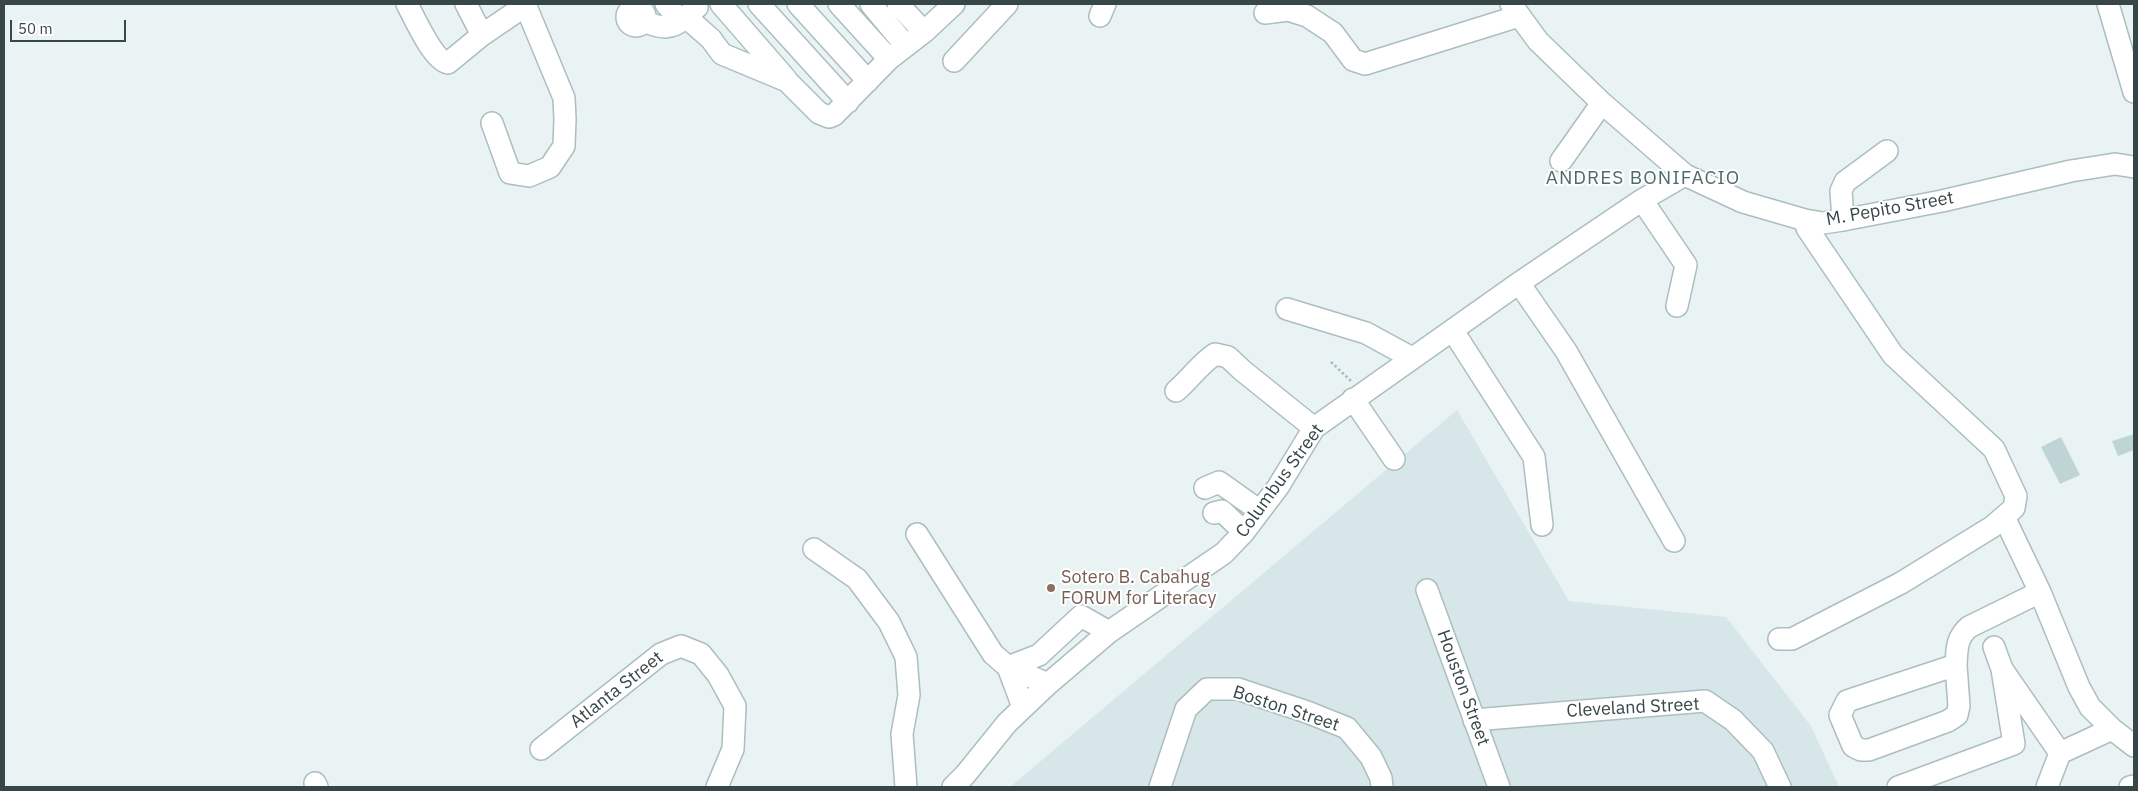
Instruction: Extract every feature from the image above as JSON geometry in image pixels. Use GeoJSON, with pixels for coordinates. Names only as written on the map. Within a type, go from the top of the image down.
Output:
{"type":"FeatureCollection","features":[{"type":"Feature","properties":{"kind":"street"},"geometry":{"type":"LineString","coordinates":[[407,4],[442,62],[448,63],[482,35],[526,4],[564,98],[564,146],[550,167],[529,176],[510,173],[492,123]]}},
{"type":"Feature","properties":{"kind":"street"},"geometry":{"type":"LineString","coordinates":[[466,4],[482,35]]}},
{"type":"Feature","properties":{"kind":"street"},"geometry":{"type":"LineString","coordinates":[[666,4],[688,14],[722,54],[728,58],[787,81]]}},
{"type":"Feature","properties":{"kind":"street"},"geometry":{"type":"LineString","coordinates":[[711,39],[727,11],[754,4]]}},
{"type":"Feature","properties":{"kind":"street"},"geometry":{"type":"LineString","coordinates":[[759,4],[848,102]]}},
{"type":"Feature","properties":{"kind":"street"},"geometry":{"type":"LineString","coordinates":[[798,4],[868,82]]}},
{"type":"Feature","properties":{"kind":"street"},"geometry":{"type":"LineString","coordinates":[[839,4],[889,59]]}},
{"type":"Feature","properties":{"kind":"street"},"geometry":{"type":"LineString","coordinates":[[870,4],[906,46]]}},
{"type":"Feature","properties":{"kind":"street"},"geometry":{"type":"LineString","coordinates":[[898,4],[924,32]]}},
{"type":"Feature","properties":{"kind":"street"},"geometry":{"type":"LineString","coordinates":[[954,61],[1006,4]]}},
{"type":"Feature","properties":{"kind":"street"},"geometry":{"type":"LineString","coordinates":[[2108,4],[2134,92]]}},
{"type":"Feature","properties":{"kind":"street"},"geometry":{"type":"LineString","coordinates":[[727,11],[787,81],[819,113],[829,118],[848,102],[889,59],[924,32],[952,5]]}},
{"type":"Feature","properties":{"kind":"street"},"geometry":{"type":"LineString","coordinates":[[1265,13],[1288,10],[1307,16],[1333,33],[1353,60],[1365,64],[1515,10]]}},
{"type":"Feature","properties":{"kind":"street","name":"M. Pepito Street"},"geometry":{"type":"LineString","coordinates":[[1515,10],[1538,41],[1602,103],[1684,175],[1743,202],[1805,220],[1823,223],[1843,220],[1942,201],[2071,171],[2115,164],[2134,167]]}},
{"type":"Feature","properties":{"kind":"street"},"geometry":{"type":"LineString","coordinates":[[639,11],[655,26],[666,27],[677,25],[688,14]]}},
{"type":"Feature","properties":{"kind":"street"},"geometry":{"type":"LineString","coordinates":[[1561,161],[1602,103]]}},
{"type":"Feature","properties":{"kind":"street"},"geometry":{"type":"LineString","coordinates":[[1843,220],[1841,191],[1845,182],[1887,151]]}},
{"type":"Feature","properties":{"kind":"street","name":"Columbus Street"},"geometry":{"type":"LineString","coordinates":[[953,787],[1007,723],[1048,684],[1109,632],[1224,553],[1244,532],[1278,487],[1312,431],[1358,396],[1519,283],[1642,200],[1684,175]]}},
{"type":"Feature","properties":{"kind":"street"},"geometry":{"type":"LineString","coordinates":[[1642,200],[1686,265],[1678,306]]}},
{"type":"Feature","properties":{"kind":"street"},"geometry":{"type":"LineString","coordinates":[[1779,639],[1792,639],[1901,583],[1992,527],[2014,508],[2016,496],[1994,449],[1893,355],[1807,228],[1805,220]]}},
{"type":"Feature","properties":{"kind":"street"},"geometry":{"type":"LineString","coordinates":[[1519,283],[1566,350],[1674,541]]}},
{"type":"Feature","properties":{"kind":"street"},"geometry":{"type":"LineString","coordinates":[[1287,309],[1366,333],[1412,358]]}},
{"type":"Feature","properties":{"kind":"street"},"geometry":{"type":"LineString","coordinates":[[1453,331],[1534,457],[1542,525]]}},
{"type":"Feature","properties":{"kind":"street"},"geometry":{"type":"LineString","coordinates":[[1176,391],[1193,376],[1202,363],[1215,354],[1228,356],[1243,372],[1312,431]]}},
{"type":"Feature","properties":{"kind":"street"},"geometry":{"type":"LineString","coordinates":[[1358,396],[1394,459]]}},
{"type":"Feature","properties":{"kind":"street"},"geometry":{"type":"LineString","coordinates":[[1278,410],[1312,431]]}},
{"type":"Feature","properties":{"kind":"street"},"geometry":{"type":"LineString","coordinates":[[1205,488],[1219,482],[1260,511]]}},
{"type":"Feature","properties":{"kind":"street"},"geometry":{"type":"LineString","coordinates":[[1214,513],[1222,511],[1244,532]]}},
{"type":"Feature","properties":{"kind":"street"},"geometry":{"type":"LineString","coordinates":[[2004,517],[2040,592],[2079,687],[2090,707],[2112,729],[2134,746]]}},
{"type":"Feature","properties":{"kind":"street"},"geometry":{"type":"LineString","coordinates":[[917,534],[993,654],[1008,667],[1048,684]]}},
{"type":"Feature","properties":{"kind":"street"},"geometry":{"type":"LineString","coordinates":[[814,549],[857,579],[889,622],[906,657],[909,694],[902,734],[906,787]]}},
{"type":"Feature","properties":{"kind":"street","name":"Houston Street"},"geometry":{"type":"LineString","coordinates":[[1427,590],[1499,787]]}},
{"type":"Feature","properties":{"kind":"street"},"geometry":{"type":"LineString","coordinates":[[1956,665],[1847,701],[1840,715],[1852,746],[1861,750],[1870,750],[1948,721],[1957,715],[1960,706],[1956,665],[1958,640],[1962,633],[1969,627],[2040,592]]}},
{"type":"Feature","properties":{"kind":"street"},"geometry":{"type":"LineString","coordinates":[[1008,667],[1039,654],[1081,616],[1109,632]]}},
{"type":"Feature","properties":{"kind":"street","name":"Atlanta Street"},"geometry":{"type":"LineString","coordinates":[[542,749],[661,654],[680,646],[701,654],[718,675],[735,706],[733,749],[718,787]]}},
{"type":"Feature","properties":{"kind":"street"},"geometry":{"type":"LineString","coordinates":[[1898,787],[2014,744],[2002,668],[1994,647]]}},
{"type":"Feature","properties":{"kind":"street"},"geometry":{"type":"LineString","coordinates":[[1008,667],[1023,708]]}},
{"type":"Feature","properties":{"kind":"street"},"geometry":{"type":"LineString","coordinates":[[2002,668],[2060,753]]}},
{"type":"Feature","properties":{"kind":"street","name":"Boston Street"},"geometry":{"type":"LineString","coordinates":[[1160,787],[1186,709],[1207,688],[1238,689],[1348,728],[1371,756],[1381,778],[1382,787]]}},
{"type":"Feature","properties":{"kind":"street","name":"Cleveland Street"},"geometry":{"type":"LineString","coordinates":[[1474,720],[1704,701],[1733,720],[1764,751],[1780,787]]}},
{"type":"Feature","properties":{"kind":"street"},"geometry":{"type":"LineString","coordinates":[[2047,787],[2060,753],[2112,729]]}},
{"type":"Feature","properties":{"kind":"street"},"geometry":{"type":"LineString","coordinates":[[2130,787],[2134,786]]}},
{"type":"Feature","properties":{"kind":"path"},"geometry":{"type":"LineString","coordinates":[[1331,362],[1358,396]]}},
{"type":"Feature","properties":{"kind":"shaded area"},"geometry":{"type":"Polygon","coordinates":[[[1457,410],[1569,601],[1726,617],[1811,726],[1839,787],[1010,787],[1457,410]]]}},
{"type":"Feature","properties":{"kind":"building"},"geometry":{"type":"Polygon","coordinates":[[[2134,434],[2134,450],[2118,456],[2112,441],[2134,434]]]}},
{"type":"Feature","properties":{"kind":"building"},"geometry":{"type":"Polygon","coordinates":[[[2061,437],[2080,475],[2060,484],[2041,447],[2061,437]]]}},
{"type":"Feature","properties":{"kind":"place","name":"Sotero B. Cabahug FORUM for Literacy"},"geometry":{"type":"Point","coordinates":[1051,588]}},
{"type":"Feature","properties":{"kind":"district","name":"ANDRES BONIFACIO"},"geometry":{"type":"Point","coordinates":[1643,179]}}]}
